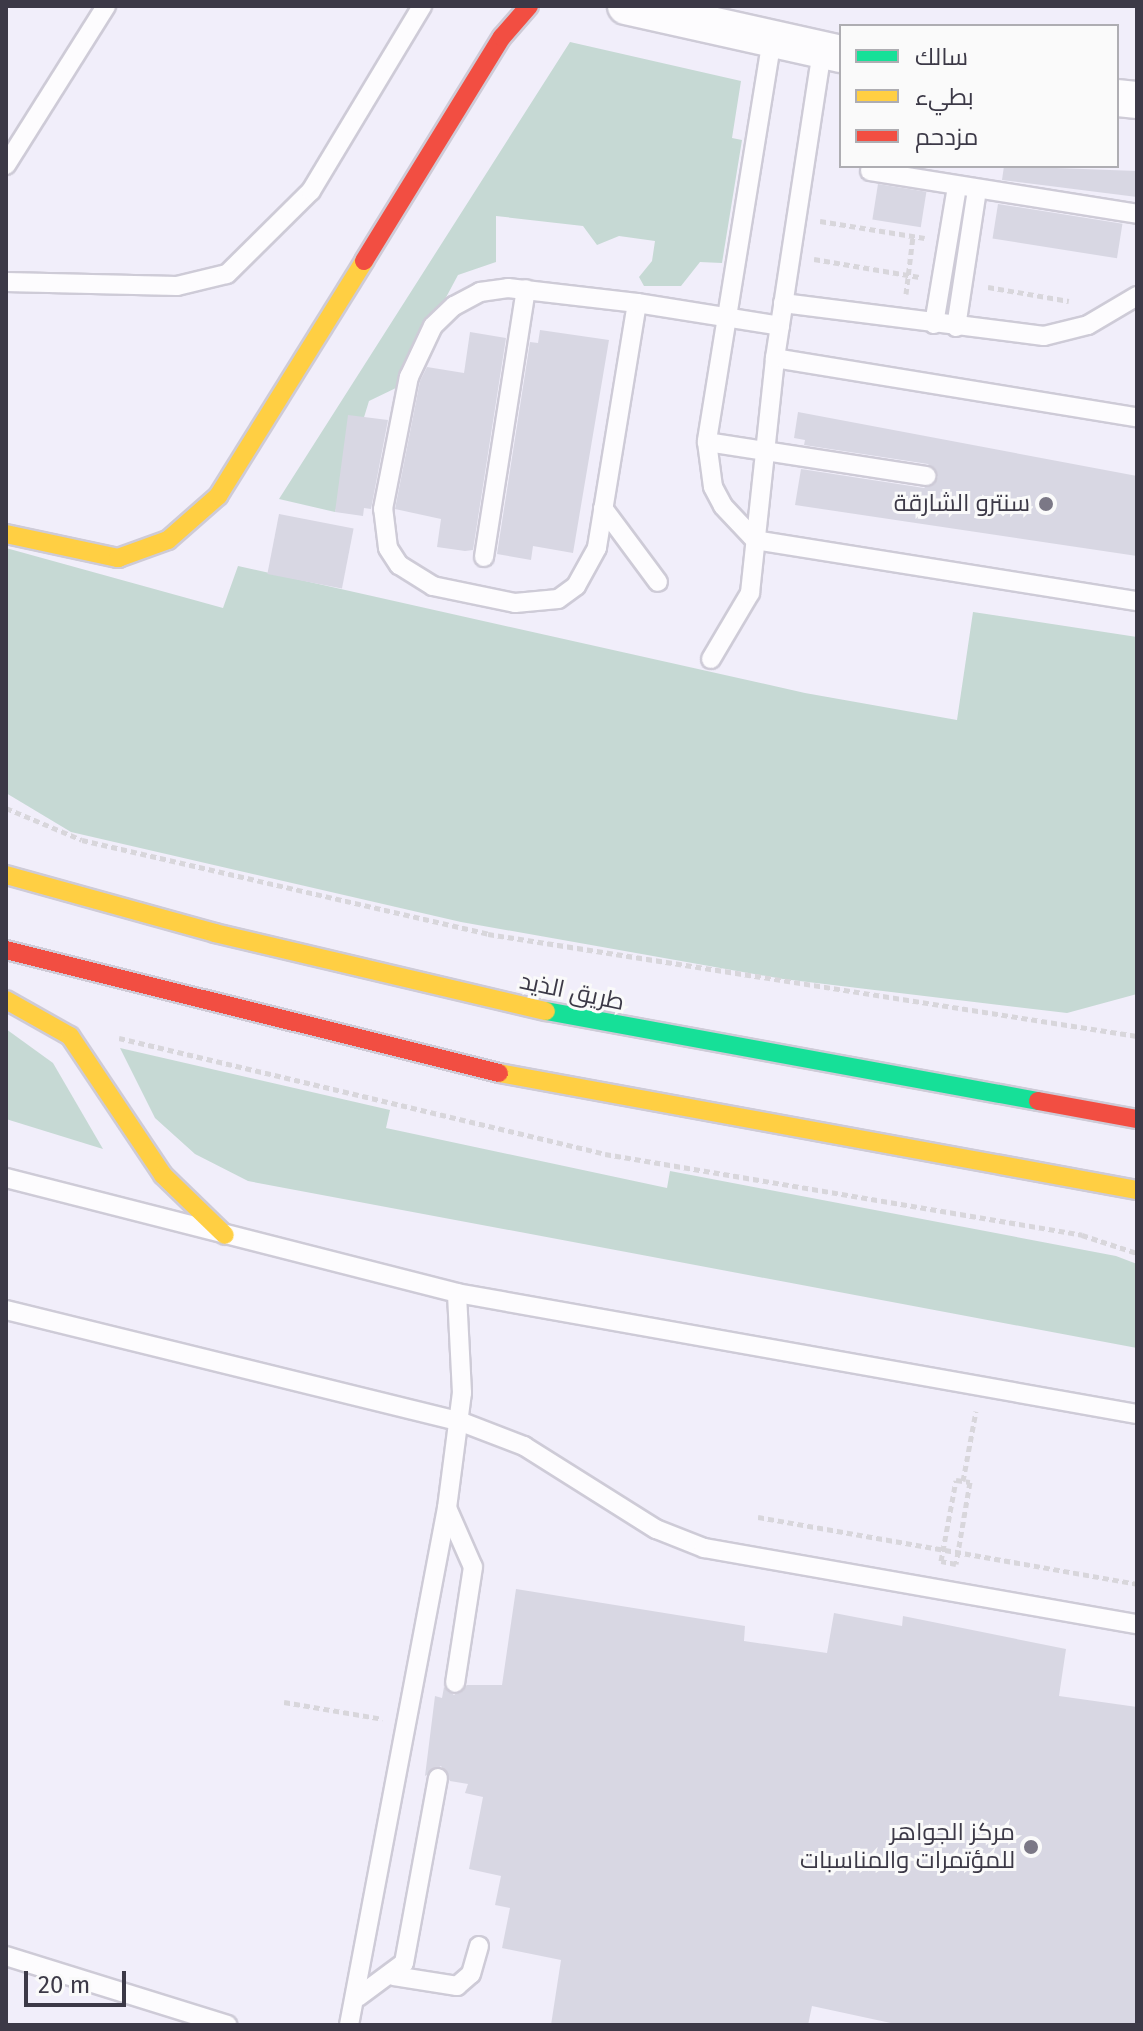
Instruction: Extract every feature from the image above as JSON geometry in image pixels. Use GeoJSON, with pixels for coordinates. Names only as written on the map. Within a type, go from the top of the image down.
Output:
{"type":"FeatureCollection","features":[{"type":"Feature","properties":{"kind":"main road"},"geometry":{"type":"LineString","coordinates":[[6,534],[92,557],[118,558],[156,546],[194,520],[238,469],[502,37],[529,6]]}},
{"type":"Feature","properties":{"kind":"main road","name":"طريق الذيد"},"geometry":{"type":"LineString","coordinates":[[6,875],[215,933],[532,1008],[1137,1119]]}},
{"type":"Feature","properties":{"kind":"main road"},"geometry":{"type":"LineString","coordinates":[[6,950],[513,1077],[1137,1190]]}},
{"type":"Feature","properties":{"kind":"main road"},"geometry":{"type":"LineString","coordinates":[[6,1000],[70,1036],[163,1175],[225,1235]]}},
{"type":"Feature","properties":{"kind":"street"},"geometry":{"type":"LineString","coordinates":[[626,6],[832,52]]}},
{"type":"Feature","properties":{"kind":"lane"},"geometry":{"type":"LineString","coordinates":[[6,165],[106,6]]}},
{"type":"Feature","properties":{"kind":"lane"},"geometry":{"type":"LineString","coordinates":[[6,282],[177,286],[227,274],[311,191],[422,6]]}},
{"type":"Feature","properties":{"kind":"lane"},"geometry":{"type":"LineString","coordinates":[[772,39],[707,442],[713,487],[755,540],[1137,601]]}},
{"type":"Feature","properties":{"kind":"lane"},"geometry":{"type":"LineString","coordinates":[[711,659],[750,593],[763,451],[783,303],[832,52]]}},
{"type":"Feature","properties":{"kind":"lane"},"geometry":{"type":"LineString","coordinates":[[870,171],[1137,214]]}},
{"type":"Feature","properties":{"kind":"lane"},"geometry":{"type":"LineString","coordinates":[[934,324],[957,187]]}},
{"type":"Feature","properties":{"kind":"lane"},"geometry":{"type":"LineString","coordinates":[[956,327],[977,190]]}},
{"type":"Feature","properties":{"kind":"lane"},"geometry":{"type":"LineString","coordinates":[[637,303],[590,569],[558,599],[537,604],[433,586],[399,565],[388,548],[383,509],[418,350],[454,306],[480,292],[526,289],[637,303],[780,326]]}},
{"type":"Feature","properties":{"kind":"lane"},"geometry":{"type":"LineString","coordinates":[[484,557],[526,289]]}},
{"type":"Feature","properties":{"kind":"lane"},"geometry":{"type":"LineString","coordinates":[[783,303],[1022,336],[1065,333],[1137,296]]}},
{"type":"Feature","properties":{"kind":"lane"},"geometry":{"type":"LineString","coordinates":[[775,358],[1137,417]]}},
{"type":"Feature","properties":{"kind":"lane"},"geometry":{"type":"LineString","coordinates":[[707,442],[926,476]]}},
{"type":"Feature","properties":{"kind":"lane"},"geometry":{"type":"LineString","coordinates":[[603,508],[658,582]]}},
{"type":"Feature","properties":{"kind":"lane"},"geometry":{"type":"LineString","coordinates":[[6,1178],[457,1293],[1137,1414]]}},
{"type":"Feature","properties":{"kind":"lane"},"geometry":{"type":"LineString","coordinates":[[349,2025],[358,1997],[403,1722],[447,1508],[459,1421],[457,1293]]}},
{"type":"Feature","properties":{"kind":"lane"},"geometry":{"type":"LineString","coordinates":[[6,1310],[459,1421],[524,1446],[656,1529],[704,1548],[1137,1624]]}},
{"type":"Feature","properties":{"kind":"lane"},"geometry":{"type":"LineString","coordinates":[[447,1508],[473,1567],[455,1683]]}},
{"type":"Feature","properties":{"kind":"lane"},"geometry":{"type":"LineString","coordinates":[[358,1997],[394,1976],[410,1947],[438,1778]]}},
{"type":"Feature","properties":{"kind":"lane"},"geometry":{"type":"LineString","coordinates":[[394,1976],[457,1986],[471,1974],[479,1946]]}},
{"type":"Feature","properties":{"kind":"lane"},"geometry":{"type":"LineString","coordinates":[[6,1956],[228,2025]]}},
{"type":"Feature","properties":{"kind":"path"},"geometry":{"type":"LineString","coordinates":[[6,808],[82,840],[488,934],[1137,1036]]}},
{"type":"Feature","properties":{"kind":"path"},"geometry":{"type":"LineString","coordinates":[[70,1036],[82,1029],[605,1154],[1082,1235],[1137,1253]]}},
{"type":"Feature","properties":{"kind":"path"},"geometry":{"type":"LineString","coordinates":[[963,1481],[980,1386]]}},
{"type":"Feature","properties":{"kind":"path"},"geometry":{"type":"LineString","coordinates":[[956,1480],[970,1482],[956,1564],[941,1561],[943,1550],[956,1480]]}},
{"type":"Feature","properties":{"kind":"path"},"geometry":{"type":"LineString","coordinates":[[758,1517],[1137,1584]]}},
{"type":"Feature","properties":{"kind":"path"},"geometry":{"type":"LineString","coordinates":[[284,1702],[403,1722]]}},
{"type":"Feature","properties":{"kind":"shaded area"},"geometry":{"type":"Polygon","coordinates":[[[570,42],[741,81],[732,138],[742,140],[722,263],[700,262],[681,286],[644,286],[639,277],[652,261],[655,241],[619,236],[597,245],[583,226],[496,216],[496,262],[458,275],[398,387],[369,401],[335,512],[279,499],[570,42]]]}},
{"type":"Feature","properties":{"kind":"shaded area"},"geometry":{"type":"Polygon","coordinates":[[[6,548],[223,608],[238,566],[805,693],[957,720],[973,612],[1137,637],[1137,994],[1067,1013],[783,979],[461,922],[71,832],[6,793],[6,548]]]}},
{"type":"Feature","properties":{"kind":"shaded area"},"geometry":{"type":"Polygon","coordinates":[[[6,1029],[53,1063],[103,1149],[6,1119],[6,1029]]]}},
{"type":"Feature","properties":{"kind":"shaded area"},"geometry":{"type":"Polygon","coordinates":[[[120,1048],[390,1110],[386,1128],[667,1188],[670,1171],[1116,1256],[1137,1264],[1137,1348],[248,1181],[195,1154],[155,1118],[120,1048]]]}},
{"type":"Feature","properties":{"kind":"building"},"geometry":{"type":"Polygon","coordinates":[[[1004,168],[1137,171],[1137,197],[1002,180],[1004,168]]]}},
{"type":"Feature","properties":{"kind":"building"},"geometry":{"type":"Polygon","coordinates":[[[878,184],[926,192],[921,227],[872,220],[878,184]]]}},
{"type":"Feature","properties":{"kind":"building"},"geometry":{"type":"Polygon","coordinates":[[[998,204],[1122,224],[1117,258],[993,239],[998,204]]]}},
{"type":"Feature","properties":{"kind":"building"},"geometry":{"type":"Polygon","coordinates":[[[540,330],[609,340],[573,553],[533,546],[531,560],[497,554],[530,342],[538,343],[540,330]]]}},
{"type":"Feature","properties":{"kind":"building"},"geometry":{"type":"Polygon","coordinates":[[[470,332],[506,338],[473,550],[465,551],[437,547],[441,519],[395,509],[420,381],[427,367],[464,373],[470,332]]]}},
{"type":"Feature","properties":{"kind":"building"},"geometry":{"type":"Polygon","coordinates":[[[798,412],[1137,476],[1137,556],[795,505],[801,469],[924,488],[938,477],[928,464],[804,445],[805,440],[794,438],[798,412]]]}},
{"type":"Feature","properties":{"kind":"building"},"geometry":{"type":"Polygon","coordinates":[[[348,415],[388,420],[371,509],[364,508],[363,516],[335,512],[348,415]]]}},
{"type":"Feature","properties":{"kind":"building"},"geometry":{"type":"Polygon","coordinates":[[[279,514],[354,529],[342,588],[267,574],[279,514]]]}},
{"type":"Feature","properties":{"kind":"building"},"geometry":{"type":"Polygon","coordinates":[[[516,1589],[745,1626],[744,1641],[827,1653],[834,1613],[902,1626],[903,1616],[1066,1649],[1059,1696],[1137,1707],[1137,2025],[900,2025],[812,2006],[808,2025],[551,2025],[561,1960],[502,1948],[510,1908],[495,1905],[501,1876],[469,1869],[483,1797],[465,1793],[468,1784],[450,1781],[441,1766],[425,1776],[435,1696],[442,1698],[444,1687],[454,1695],[467,1685],[502,1685],[516,1589]]]}},
{"type":"Feature","properties":{"kind":"traffic: fast"},"geometry":{"type":"LineString","coordinates":[[546,1011],[1038,1101]]}},
{"type":"Feature","properties":{"kind":"traffic: slow"},"geometry":{"type":"LineString","coordinates":[[6,534],[118,558],[168,540],[218,496],[364,261]]}},
{"type":"Feature","properties":{"kind":"traffic: slow"},"geometry":{"type":"LineString","coordinates":[[6,875],[215,933],[546,1011]]}},
{"type":"Feature","properties":{"kind":"traffic: slow"},"geometry":{"type":"LineString","coordinates":[[6,1000],[70,1036],[163,1175],[225,1235]]}},
{"type":"Feature","properties":{"kind":"traffic: slow"},"geometry":{"type":"LineString","coordinates":[[499,1073],[1137,1190]]}},
{"type":"Feature","properties":{"kind":"traffic: jam"},"geometry":{"type":"LineString","coordinates":[[364,261],[502,37],[529,6]]}},
{"type":"Feature","properties":{"kind":"traffic: jam"},"geometry":{"type":"LineString","coordinates":[[6,950],[499,1073]]}},
{"type":"Feature","properties":{"kind":"traffic: jam"},"geometry":{"type":"LineString","coordinates":[[1038,1101],[1137,1119]]}},
{"type":"Feature","properties":{"kind":"place","name":"سنترو الشارقة"},"geometry":{"type":"Point","coordinates":[1046,504]}},
{"type":"Feature","properties":{"kind":"place","name":"مركز الجواهر للمؤتمرات والمناسبات"},"geometry":{"type":"Point","coordinates":[1031,1847]}}]}
